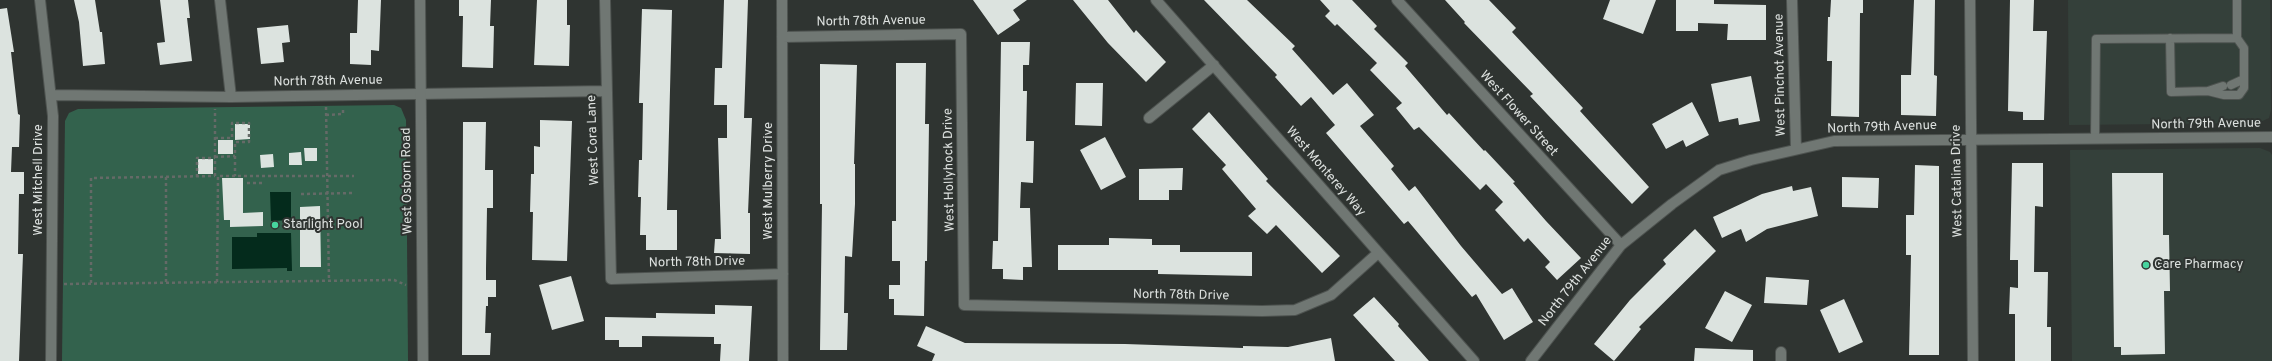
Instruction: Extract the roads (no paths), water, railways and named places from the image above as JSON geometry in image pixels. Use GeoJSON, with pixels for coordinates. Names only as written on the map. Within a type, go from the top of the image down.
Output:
{"type":"FeatureCollection","features":[{"type":"Feature","properties":{"kind":"street","name":"West Mitchell Drive"},"geometry":{"type":"LineString","coordinates":[[40,0],[52,95],[51,361]]}},
{"type":"Feature","properties":{"kind":"street"},"geometry":{"type":"LineString","coordinates":[[220,0],[231,97]]}},
{"type":"Feature","properties":{"kind":"street","name":"West Osborn Road"},"geometry":{"type":"LineString","coordinates":[[420,0],[423,361]]}},
{"type":"Feature","properties":{"kind":"street","name":"West Cora Lane"},"geometry":{"type":"LineString","coordinates":[[604,0],[605,91],[611,279]]}},
{"type":"Feature","properties":{"kind":"street","name":"West Mulberry Drive"},"geometry":{"type":"LineString","coordinates":[[782,0],[783,361]]}},
{"type":"Feature","properties":{"kind":"street","name":"West Monterey Way"},"geometry":{"type":"LineString","coordinates":[[1156,0],[1474,361]]}},
{"type":"Feature","properties":{"kind":"street","name":"West Flower Street"},"geometry":{"type":"LineString","coordinates":[[1397,0],[1620,245]]}},
{"type":"Feature","properties":{"kind":"street","name":"West Pinchot Avenue"},"geometry":{"type":"LineString","coordinates":[[1792,0],[1796,149]]}},
{"type":"Feature","properties":{"kind":"street","name":"West Catalina Drive"},"geometry":{"type":"LineString","coordinates":[[1970,0],[1973,361]]}},
{"type":"Feature","properties":{"kind":"street","name":"North 78th Avenue"},"geometry":{"type":"LineString","coordinates":[[782,37],[961,34]]}},
{"type":"Feature","properties":{"kind":"street","name":"West Hollyhock Drive"},"geometry":{"type":"LineString","coordinates":[[961,34],[964,305]]}},
{"type":"Feature","properties":{"kind":"street"},"geometry":{"type":"LineString","coordinates":[[1149,118],[1214,65]]}},
{"type":"Feature","properties":{"kind":"street","name":"North 78th Avenue"},"geometry":{"type":"LineString","coordinates":[[52,95],[231,97],[605,91]]}},
{"type":"Feature","properties":{"kind":"street","name":"North 79th Avenue"},"geometry":{"type":"LineString","coordinates":[[1531,361],[1620,245],[1672,204],[1719,170],[1751,160],[1834,141],[2272,137]]}},
{"type":"Feature","properties":{"kind":"street","name":"North 78th Drive"},"geometry":{"type":"LineString","coordinates":[[964,305],[1262,311],[1295,310],[1331,295],[1378,253]]}},
{"type":"Feature","properties":{"kind":"street","name":"North 78th Drive"},"geometry":{"type":"LineString","coordinates":[[611,279],[783,274]]}},
{"type":"Feature","properties":{"kind":"lane"},"geometry":{"type":"LineString","coordinates":[[2208,91],[2224,95],[2239,95],[2244,88],[2244,48],[2237,38],[2237,0]]}},
{"type":"Feature","properties":{"kind":"lane"},"geometry":{"type":"LineString","coordinates":[[2170,38],[2171,92],[2208,91],[2227,86],[2244,79]]}},
{"type":"Feature","properties":{"kind":"lane"},"geometry":{"type":"LineString","coordinates":[[2095,139],[2096,39],[2237,38]]}},
{"type":"Feature","properties":{"kind":"place","name":"Starlight Pool"},"geometry":{"type":"Point","coordinates":[275,225]}},
{"type":"Feature","properties":{"kind":"place","name":"Care Pharmacy"},"geometry":{"type":"Point","coordinates":[2146,265]}}]}
